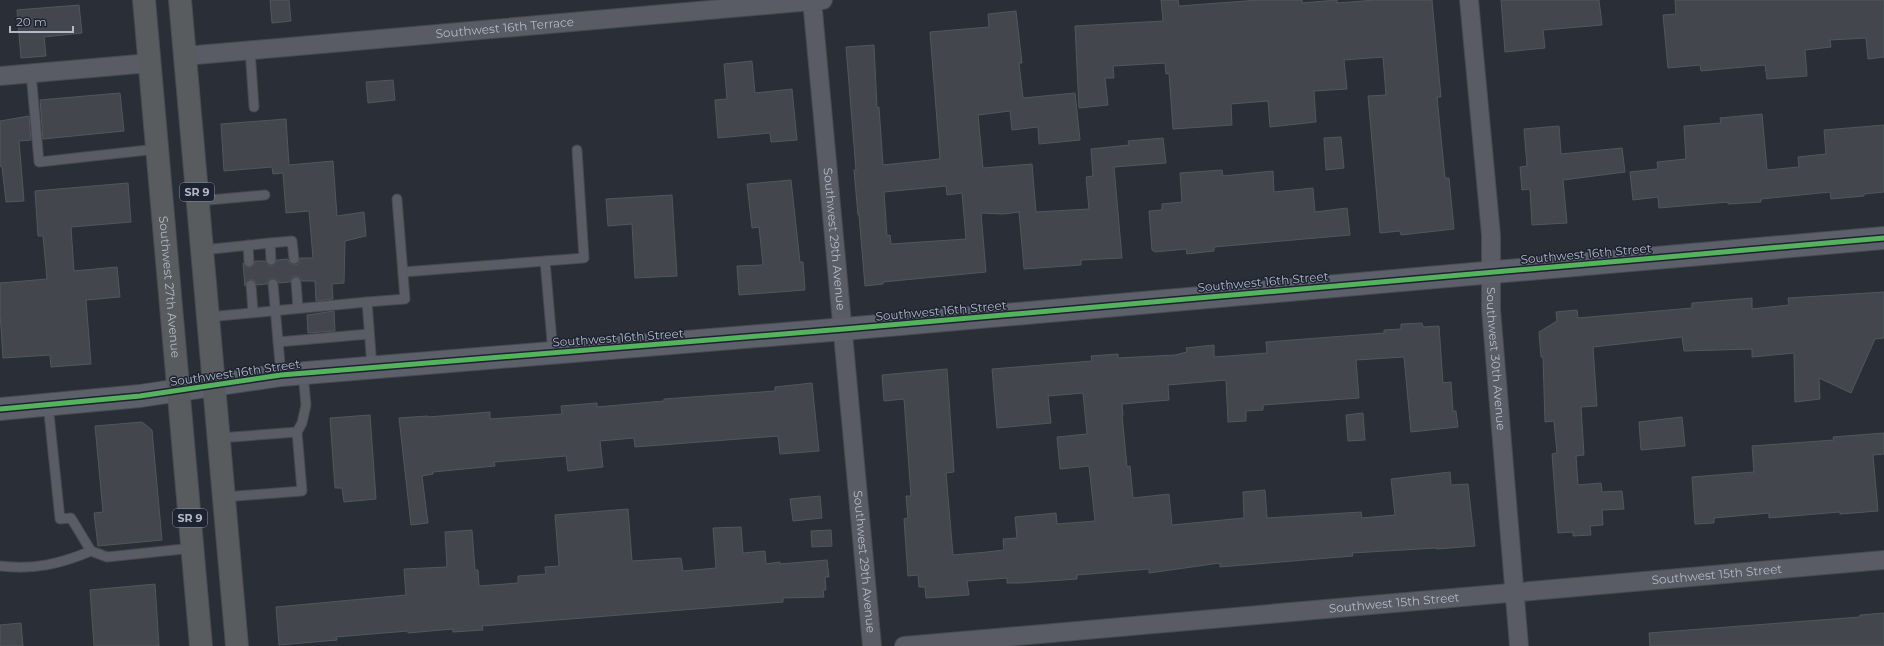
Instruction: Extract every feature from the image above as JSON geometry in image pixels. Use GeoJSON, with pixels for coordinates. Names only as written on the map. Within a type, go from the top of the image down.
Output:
{"type":"FeatureCollection","features":[{"type":"Feature","properties":{"kind":"highway","name":"Southwest 27th Avenue"},"geometry":{"type":"LineString","coordinates":[[144,0],[202,646]]}},
{"type":"Feature","properties":{"kind":"highway","name":"SR 9"},"geometry":{"type":"LineString","coordinates":[[180,0],[237,646]]}},
{"type":"Feature","properties":{"kind":"street","name":"Southwest 16th Terrace"},"geometry":{"type":"LineString","coordinates":[[185,56],[816,0]]}},
{"type":"Feature","properties":{"kind":"street","name":"Southwest 29th Avenue"},"geometry":{"type":"LineString","coordinates":[[816,0],[872,646]]}},
{"type":"Feature","properties":{"kind":"street","name":"Southwest 30th Avenue"},"geometry":{"type":"LineString","coordinates":[[1469,0],[1491,235],[1491,309],[1519,646]]}},
{"type":"Feature","properties":{"kind":"street"},"geometry":{"type":"LineString","coordinates":[[0,76],[150,63]]}},
{"type":"Feature","properties":{"kind":"street","name":"Southwest 16th Street"},"geometry":{"type":"LineString","coordinates":[[0,409],[140,396],[214,384],[303,373],[844,329],[1884,238]]}},
{"type":"Feature","properties":{"kind":"street","name":"Southwest 15th Street"},"geometry":{"type":"LineString","coordinates":[[904,646],[1884,560]]}},
{"type":"Feature","properties":{"kind":"lane"},"geometry":{"type":"LineString","coordinates":[[250,50],[254,107]]}},
{"type":"Feature","properties":{"kind":"lane"},"geometry":{"type":"LineString","coordinates":[[31,73],[39,162],[157,150]]}},
{"type":"Feature","properties":{"kind":"lane"},"geometry":{"type":"LineString","coordinates":[[403,272],[584,258],[577,150]]}},
{"type":"Feature","properties":{"kind":"lane"},"geometry":{"type":"LineString","coordinates":[[198,201],[265,195]]}},
{"type":"Feature","properties":{"kind":"lane"},"geometry":{"type":"LineString","coordinates":[[208,317],[405,299],[397,198]]}},
{"type":"Feature","properties":{"kind":"lane"},"geometry":{"type":"LineString","coordinates":[[202,250],[292,241],[294,259]]}},
{"type":"Feature","properties":{"kind":"lane"},"geometry":{"type":"LineString","coordinates":[[270,244],[271,260]]}},
{"type":"Feature","properties":{"kind":"lane"},"geometry":{"type":"LineString","coordinates":[[248,245],[249,262]]}},
{"type":"Feature","properties":{"kind":"lane"},"geometry":{"type":"LineString","coordinates":[[545,261],[553,353]]}},
{"type":"Feature","properties":{"kind":"lane"},"geometry":{"type":"LineString","coordinates":[[296,282],[298,308]]}},
{"type":"Feature","properties":{"kind":"lane"},"geometry":{"type":"LineString","coordinates":[[272,284],[281,375]]}},
{"type":"Feature","properties":{"kind":"lane"},"geometry":{"type":"LineString","coordinates":[[251,285],[253,312]]}},
{"type":"Feature","properties":{"kind":"lane"},"geometry":{"type":"LineString","coordinates":[[366,302],[372,367]]}},
{"type":"Feature","properties":{"kind":"lane"},"geometry":{"type":"LineString","coordinates":[[278,342],[369,334]]}},
{"type":"Feature","properties":{"kind":"lane"},"geometry":{"type":"LineString","coordinates":[[224,497],[302,491],[297,432],[302,422],[306,405],[303,373]]}},
{"type":"Feature","properties":{"kind":"lane"},"geometry":{"type":"LineString","coordinates":[[48,404],[60,519],[71,518],[91,551],[107,557],[193,548]]}},
{"type":"Feature","properties":{"kind":"lane"},"geometry":{"type":"LineString","coordinates":[[218,438],[297,432]]}},
{"type":"Feature","properties":{"kind":"lane"},"geometry":{"type":"LineString","coordinates":[[0,566],[51,566],[91,551]]}},
{"type":"Feature","properties":{"kind":"building"},"geometry":{"type":"Polygon","coordinates":[[[270,0],[289,0],[291,21],[272,23],[270,0]]]}},
{"type":"Feature","properties":{"kind":"building"},"geometry":{"type":"Polygon","coordinates":[[[1161,0],[1178,0],[1179,6],[1259,0],[1302,0],[1302,3],[1337,0],[1337,3],[1375,0],[1432,0],[1441,97],[1437,97],[1445,178],[1449,178],[1454,229],[1401,235],[1400,231],[1380,233],[1368,96],[1386,95],[1383,57],[1344,60],[1347,89],[1314,91],[1316,122],[1270,127],[1268,101],[1231,104],[1232,125],[1173,129],[1169,73],[1166,74],[1165,63],[1113,66],[1114,78],[1105,78],[1108,105],[1079,108],[1075,26],[1163,21],[1161,0]]]}},
{"type":"Feature","properties":{"kind":"building"},"geometry":{"type":"Polygon","coordinates":[[[1501,0],[1599,0],[1602,25],[1543,30],[1545,48],[1505,52],[1501,0]]]}},
{"type":"Feature","properties":{"kind":"building"},"geometry":{"type":"Polygon","coordinates":[[[1675,0],[1884,0],[1884,57],[1868,59],[1866,38],[1830,40],[1831,47],[1805,50],[1807,76],[1767,79],[1765,65],[1701,71],[1700,65],[1668,68],[1663,15],[1676,14],[1675,0]]]}},
{"type":"Feature","properties":{"kind":"building"},"geometry":{"type":"Polygon","coordinates":[[[79,5],[82,33],[44,37],[46,56],[21,58],[17,10],[79,5]]]}},
{"type":"Feature","properties":{"kind":"building"},"geometry":{"type":"Polygon","coordinates":[[[1016,11],[1022,63],[1019,63],[1023,98],[1075,93],[1080,140],[1039,144],[1038,127],[1012,130],[1010,111],[978,115],[983,168],[1032,164],[1036,212],[1089,209],[1086,177],[1093,176],[1091,149],[1129,145],[1128,141],[1163,138],[1166,163],[1114,167],[1122,258],[1081,260],[1081,265],[1024,269],[1019,212],[1003,214],[981,213],[986,272],[883,282],[883,284],[865,286],[854,170],[856,170],[846,47],[874,45],[877,108],[879,107],[883,165],[940,159],[930,32],[989,27],[988,14],[1016,11]],[[946,186],[884,192],[887,236],[890,235],[891,244],[966,239],[962,193],[947,195],[946,186]]]}},
{"type":"Feature","properties":{"kind":"building"},"geometry":{"type":"Polygon","coordinates":[[[752,61],[755,93],[792,89],[797,140],[771,142],[770,133],[718,138],[715,100],[727,99],[724,64],[752,61]]]}},
{"type":"Feature","properties":{"kind":"building"},"geometry":{"type":"Polygon","coordinates":[[[393,80],[395,100],[368,103],[366,82],[393,80]]]}},
{"type":"Feature","properties":{"kind":"building"},"geometry":{"type":"Polygon","coordinates":[[[120,93],[124,131],[43,139],[40,100],[120,93]]]}},
{"type":"Feature","properties":{"kind":"building"},"geometry":{"type":"Polygon","coordinates":[[[1762,114],[1767,170],[1799,167],[1798,157],[1826,154],[1824,130],[1884,125],[1884,192],[1864,194],[1864,196],[1831,199],[1830,192],[1761,199],[1761,202],[1728,204],[1728,202],[1659,208],[1658,197],[1633,200],[1630,172],[1658,169],[1657,162],[1686,159],[1684,126],[1721,123],[1720,118],[1762,114]]]}},
{"type":"Feature","properties":{"kind":"building"},"geometry":{"type":"Polygon","coordinates":[[[29,116],[31,140],[19,141],[24,201],[6,202],[2,167],[0,166],[0,121],[29,116]]]}},
{"type":"Feature","properties":{"kind":"building"},"geometry":{"type":"Polygon","coordinates":[[[286,119],[289,165],[333,161],[337,216],[364,212],[366,236],[345,241],[344,283],[332,284],[333,299],[316,301],[315,281],[302,281],[301,278],[296,276],[292,277],[290,282],[279,283],[278,280],[273,278],[269,279],[267,284],[257,285],[254,280],[250,279],[246,282],[245,286],[243,263],[246,267],[250,268],[254,265],[255,261],[265,261],[268,265],[272,266],[277,260],[288,259],[289,263],[294,265],[298,264],[300,258],[313,258],[309,211],[286,213],[283,173],[273,174],[272,167],[224,171],[221,124],[286,119]]]}},
{"type":"Feature","properties":{"kind":"building"},"geometry":{"type":"Polygon","coordinates":[[[1559,126],[1561,154],[1622,148],[1625,172],[1563,180],[1567,223],[1532,225],[1530,189],[1522,190],[1520,167],[1527,166],[1524,129],[1559,126]]]}},
{"type":"Feature","properties":{"kind":"building"},"geometry":{"type":"Polygon","coordinates":[[[1341,137],[1344,168],[1326,170],[1324,138],[1341,137]]]}},
{"type":"Feature","properties":{"kind":"building"},"geometry":{"type":"Polygon","coordinates":[[[1222,170],[1223,176],[1273,171],[1274,192],[1313,188],[1315,212],[1347,208],[1350,235],[1214,247],[1214,251],[1187,254],[1186,249],[1155,252],[1152,250],[1149,211],[1162,210],[1162,204],[1182,202],[1180,173],[1222,170]]]}},
{"type":"Feature","properties":{"kind":"building"},"geometry":{"type":"Polygon","coordinates":[[[791,180],[800,262],[803,262],[805,290],[739,295],[737,266],[763,265],[759,227],[752,228],[747,184],[791,180]]]}},
{"type":"Feature","properties":{"kind":"building"},"geometry":{"type":"Polygon","coordinates":[[[128,183],[131,222],[71,227],[74,271],[117,267],[120,297],[86,300],[91,364],[51,367],[50,355],[3,358],[0,283],[47,279],[43,236],[38,236],[35,191],[128,183]]]}},
{"type":"Feature","properties":{"kind":"building"},"geometry":{"type":"Polygon","coordinates":[[[672,195],[677,276],[635,278],[632,224],[608,226],[606,199],[672,195]]]}},
{"type":"Feature","properties":{"kind":"building"},"geometry":{"type":"Polygon","coordinates":[[[1884,292],[1884,338],[1875,339],[1851,393],[1819,378],[1820,399],[1795,402],[1794,353],[1752,357],[1752,349],[1684,351],[1682,337],[1593,347],[1597,406],[1581,407],[1584,455],[1576,456],[1578,485],[1601,483],[1602,492],[1622,491],[1624,509],[1602,510],[1603,525],[1590,526],[1591,535],[1573,536],[1573,532],[1558,533],[1552,454],[1557,453],[1554,421],[1545,422],[1543,357],[1541,357],[1539,332],[1557,321],[1556,312],[1577,310],[1578,318],[1692,308],[1692,303],[1752,298],[1752,309],[1789,305],[1788,298],[1884,292]]]}},
{"type":"Feature","properties":{"kind":"building"},"geometry":{"type":"Polygon","coordinates":[[[334,311],[335,331],[308,333],[307,315],[334,311]]]}},
{"type":"Feature","properties":{"kind":"building"},"geometry":{"type":"Polygon","coordinates":[[[1422,323],[1423,327],[1439,326],[1443,383],[1451,382],[1453,411],[1456,411],[1458,427],[1411,432],[1404,357],[1356,360],[1359,398],[1263,405],[1263,410],[1246,411],[1246,421],[1228,422],[1226,380],[1168,385],[1169,400],[1122,404],[1127,467],[1130,466],[1133,498],[1169,494],[1172,525],[1244,518],[1243,492],[1265,490],[1267,518],[1361,512],[1362,518],[1395,515],[1391,479],[1450,472],[1451,485],[1468,484],[1475,546],[1352,553],[1353,556],[1220,567],[1220,563],[1149,573],[1149,569],[1077,575],[1077,579],[1020,583],[1007,583],[1007,578],[967,581],[969,595],[926,598],[925,587],[919,587],[918,575],[908,576],[904,519],[908,518],[906,496],[911,496],[904,399],[884,401],[882,375],[947,369],[954,472],[946,473],[953,555],[987,552],[1004,550],[1003,539],[1017,538],[1015,517],[1056,513],[1057,524],[1095,521],[1089,466],[1060,469],[1057,437],[1087,434],[1083,393],[1048,396],[1051,423],[997,428],[992,369],[1092,361],[1091,356],[1118,354],[1118,358],[1175,355],[1187,352],[1186,348],[1214,345],[1214,357],[1267,353],[1266,342],[1384,333],[1384,330],[1401,329],[1401,324],[1422,323]]]}},
{"type":"Feature","properties":{"kind":"building"},"geometry":{"type":"Polygon","coordinates":[[[812,383],[819,451],[780,454],[778,436],[635,447],[634,438],[600,441],[603,467],[568,471],[566,456],[494,462],[495,466],[433,472],[433,474],[422,476],[428,523],[411,525],[399,418],[490,412],[490,419],[562,414],[561,406],[597,403],[597,407],[664,401],[664,399],[775,391],[775,387],[812,383]]]}},
{"type":"Feature","properties":{"kind":"building"},"geometry":{"type":"Polygon","coordinates":[[[1363,413],[1365,440],[1348,441],[1346,415],[1363,413]]]}},
{"type":"Feature","properties":{"kind":"building"},"geometry":{"type":"Polygon","coordinates":[[[370,415],[376,499],[344,502],[342,488],[335,488],[330,418],[370,415]]]}},
{"type":"Feature","properties":{"kind":"building"},"geometry":{"type":"Polygon","coordinates":[[[1682,417],[1685,446],[1641,450],[1639,422],[1682,417]]]}},
{"type":"Feature","properties":{"kind":"building"},"geometry":{"type":"Polygon","coordinates":[[[142,422],[152,430],[162,540],[98,546],[94,513],[103,512],[95,426],[142,422]]]}},
{"type":"Feature","properties":{"kind":"building"},"geometry":{"type":"Polygon","coordinates":[[[1884,433],[1884,454],[1873,455],[1878,511],[1840,514],[1840,512],[1769,518],[1769,513],[1714,518],[1714,523],[1695,524],[1692,477],[1754,472],[1752,446],[1834,440],[1833,437],[1884,433]]]}},
{"type":"Feature","properties":{"kind":"building"},"geometry":{"type":"Polygon","coordinates":[[[820,496],[822,518],[793,521],[790,499],[820,496]]]}},
{"type":"Feature","properties":{"kind":"building"},"geometry":{"type":"Polygon","coordinates":[[[628,509],[632,561],[681,558],[683,571],[716,568],[713,528],[741,527],[743,553],[765,551],[766,564],[827,560],[829,577],[825,577],[826,590],[823,590],[824,597],[783,598],[783,602],[482,626],[483,630],[453,632],[453,629],[408,633],[408,631],[336,637],[337,640],[279,645],[276,607],[406,595],[404,569],[447,567],[445,532],[472,530],[475,570],[478,570],[479,586],[518,583],[518,576],[546,574],[545,567],[559,566],[555,515],[628,509]]]}},
{"type":"Feature","properties":{"kind":"building"},"geometry":{"type":"Polygon","coordinates":[[[831,530],[832,546],[812,547],[811,531],[831,530]]]}},
{"type":"Feature","properties":{"kind":"building"},"geometry":{"type":"Polygon","coordinates":[[[155,584],[159,646],[94,646],[90,590],[155,584]]]}},
{"type":"Feature","properties":{"kind":"building"},"geometry":{"type":"Polygon","coordinates":[[[1884,613],[1884,646],[1650,646],[1649,633],[1860,617],[1860,615],[1884,613]]]}},
{"type":"Feature","properties":{"kind":"building"},"geometry":{"type":"Polygon","coordinates":[[[21,623],[23,646],[0,646],[0,625],[21,623]]]}},
{"type":"Feature","properties":{"kind":"cycle path"},"geometry":{"type":"LineString","coordinates":[[0,409],[140,396],[281,375],[844,329],[1884,238]]}}]}
